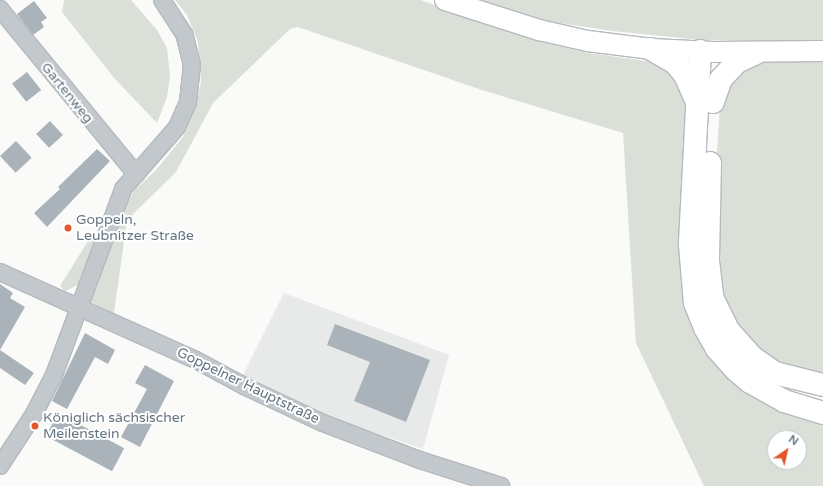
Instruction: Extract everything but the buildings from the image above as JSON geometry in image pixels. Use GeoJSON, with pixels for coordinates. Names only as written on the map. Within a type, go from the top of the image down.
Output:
{"type":"FeatureCollection","features":[{"type":"Feature","properties":{"kind":"highway"},"geometry":{"type":"LineString","coordinates":[[651,49],[675,63],[706,105]]}},
{"type":"Feature","properties":{"kind":"highway"},"geometry":{"type":"LineString","coordinates":[[707,52],[707,233],[714,300],[728,330],[752,357],[775,373],[823,385]]}},
{"type":"Feature","properties":{"kind":"highway"},"geometry":{"type":"LineString","coordinates":[[756,53],[737,62],[721,79],[706,105],[690,245],[695,303],[705,328],[727,361],[750,382],[784,401],[823,413]]}},
{"type":"Feature","properties":{"kind":"main road"},"geometry":{"type":"LineString","coordinates":[[445,0],[539,30],[588,41],[651,49],[707,52],[756,53],[823,51]]}},
{"type":"Feature","properties":{"kind":"street"},"geometry":{"type":"LineString","coordinates":[[0,466],[34,414],[54,375],[81,308],[109,223],[123,189],[177,127],[188,102],[192,65],[184,34],[162,0]]}},
{"type":"Feature","properties":{"kind":"street","name":"Gartenweg"},"geometry":{"type":"LineString","coordinates":[[0,9],[136,174]]}},
{"type":"Feature","properties":{"kind":"street","name":"Goppelner Hauptstraße"},"geometry":{"type":"LineString","coordinates":[[0,272],[39,291],[81,308],[196,360],[244,386],[323,423],[420,460],[501,486]]}},
{"type":"Feature","properties":{"kind":"shaded area"},"geometry":{"type":"Polygon","coordinates":[[[64,0],[131,0],[157,30],[167,48],[170,76],[167,97],[157,123],[115,79],[62,12],[64,0]]]}},
{"type":"Feature","properties":{"kind":"shaded area"},"geometry":{"type":"Polygon","coordinates":[[[175,0],[420,0],[534,40],[588,53],[654,62],[671,69],[686,85],[699,329],[823,420],[823,486],[704,486],[636,343],[623,133],[482,90],[298,27],[290,29],[213,103],[176,172],[127,220],[114,313],[91,302],[114,230],[123,208],[136,189],[156,170],[183,137],[196,106],[201,82],[198,42],[187,15],[175,0]]]}},
{"type":"Feature","properties":{"kind":"shaded area"},"geometry":{"type":"Polygon","coordinates":[[[470,0],[823,0],[823,41],[701,40],[613,31],[539,20],[470,0]]]}},
{"type":"Feature","properties":{"kind":"shaded area"},"geometry":{"type":"Polygon","coordinates":[[[823,61],[823,378],[778,365],[746,340],[718,292],[712,227],[721,92],[730,75],[759,63],[823,61]]]}},
{"type":"Feature","properties":{"kind":"shaded area"},"geometry":{"type":"Polygon","coordinates":[[[90,238],[95,240],[80,284],[65,291],[60,286],[90,238]]]}},
{"type":"Feature","properties":{"kind":"shaded area"},"geometry":{"type":"Polygon","coordinates":[[[284,293],[449,355],[423,449],[324,415],[242,377],[284,293]]]}},
{"type":"Feature","properties":{"kind":"place","name":"Goppeln, Leubnitzer Straße"},"geometry":{"type":"Point","coordinates":[68,228]}},
{"type":"Feature","properties":{"kind":"place","name":"Königlich sächsischer Meilenstein"},"geometry":{"type":"Point","coordinates":[35,426]}}]}
